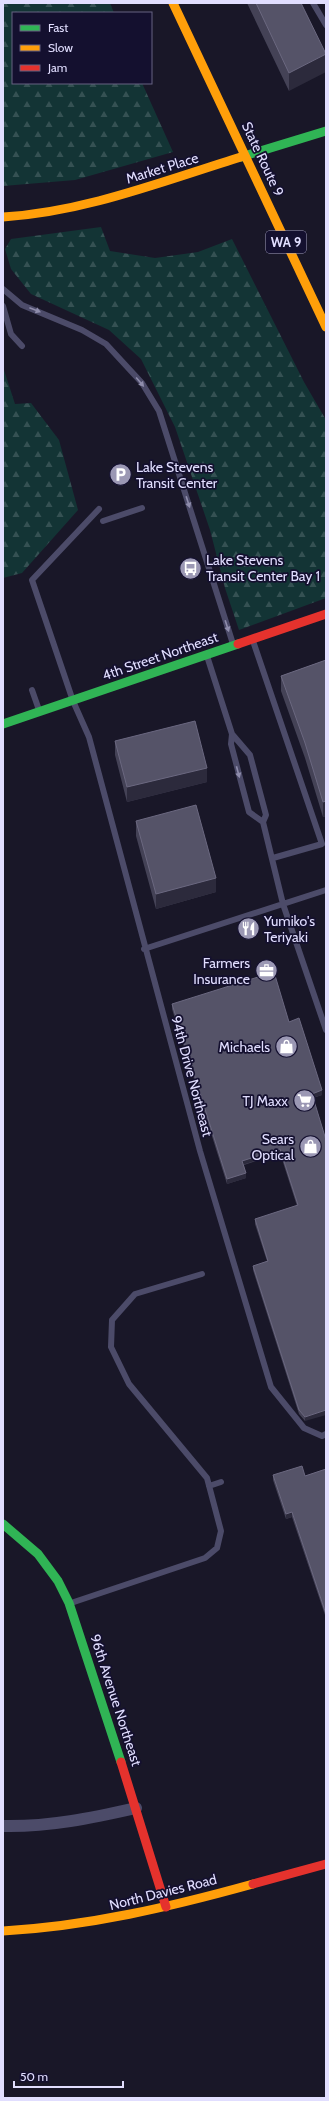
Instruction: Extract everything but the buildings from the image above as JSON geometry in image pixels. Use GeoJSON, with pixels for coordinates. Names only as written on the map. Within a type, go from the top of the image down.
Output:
{"type":"FeatureCollection","features":[{"type":"Feature","properties":{"kind":"street","name":"State Route 9"},"geometry":{"type":"LineString","coordinates":[[174,3],[326,327]]}},
{"type":"Feature","properties":{"kind":"street","name":"Market Place"},"geometry":{"type":"LineString","coordinates":[[3,217],[37,215],[93,203],[326,131]]}},
{"type":"Feature","properties":{"kind":"street","name":"4th Street Northeast"},"geometry":{"type":"LineString","coordinates":[[3,724],[207,656],[326,614]]}},
{"type":"Feature","properties":{"kind":"street","name":"96th Avenue Northeast"},"geometry":{"type":"LineString","coordinates":[[3,1524],[38,1554],[58,1580],[70,1603],[136,1808],[166,1907]]}},
{"type":"Feature","properties":{"kind":"street"},"geometry":{"type":"LineString","coordinates":[[3,1826],[24,1826],[85,1820],[136,1808]]}},
{"type":"Feature","properties":{"kind":"street","name":"North Davies Road"},"geometry":{"type":"LineString","coordinates":[[3,1931],[91,1923],[166,1907],[326,1864]]}},
{"type":"Feature","properties":{"kind":"lane"},"geometry":{"type":"LineString","coordinates":[[313,3],[326,25]]}},
{"type":"Feature","properties":{"kind":"lane"},"geometry":{"type":"LineString","coordinates":[[3,289],[22,305],[82,330],[106,344],[152,397],[159,411],[234,646]]}},
{"type":"Feature","properties":{"kind":"lane"},"geometry":{"type":"LineString","coordinates":[[3,306],[11,334],[22,346]]}},
{"type":"Feature","properties":{"kind":"lane"},"geometry":{"type":"LineString","coordinates":[[103,521],[142,508]]}},
{"type":"Feature","properties":{"kind":"lane","name":"94th Drive Northeast"},"geometry":{"type":"LineString","coordinates":[[99,509],[32,580],[73,701],[89,737],[144,949],[200,1151],[271,1387],[304,1428],[324,1435]]}},
{"type":"Feature","properties":{"kind":"lane"},"geometry":{"type":"LineString","coordinates":[[252,639],[322,844],[273,858]]}},
{"type":"Feature","properties":{"kind":"lane"},"geometry":{"type":"LineString","coordinates":[[207,656],[232,734],[250,756],[266,815],[263,822],[283,904],[326,1030]]}},
{"type":"Feature","properties":{"kind":"lane"},"geometry":{"type":"LineString","coordinates":[[32,690],[40,712]]}},
{"type":"Feature","properties":{"kind":"lane"},"geometry":{"type":"LineString","coordinates":[[232,734],[231,744],[249,812],[263,822]]}},
{"type":"Feature","properties":{"kind":"lane"},"geometry":{"type":"LineString","coordinates":[[144,949],[326,890]]}},
{"type":"Feature","properties":{"kind":"lane"},"geometry":{"type":"LineString","coordinates":[[70,1603],[205,1558],[217,1548],[221,1531],[207,1478],[129,1384],[111,1347],[112,1320],[135,1294],[202,1274]]}},
{"type":"Feature","properties":{"kind":"lane"},"geometry":{"type":"LineString","coordinates":[[209,1486],[222,1482]]}},
{"type":"Feature","properties":{"kind":"green space"},"geometry":{"type":"Polygon","coordinates":[[[3,3],[110,3],[114,12],[12,12],[12,84],[142,84],[173,152],[75,180],[3,186],[3,3]]]}},
{"type":"Feature","properties":{"kind":"green space"},"geometry":{"type":"Polygon","coordinates":[[[101,227],[110,251],[155,258],[198,252],[232,239],[304,382],[326,420],[326,598],[239,630],[225,588],[210,530],[175,427],[141,359],[109,330],[31,294],[11,269],[5,249],[11,239],[101,227]]]}},
{"type":"Feature","properties":{"kind":"green space"},"geometry":{"type":"Polygon","coordinates":[[[3,367],[15,404],[31,403],[59,440],[78,510],[22,573],[3,578],[3,367]]]}},
{"type":"Feature","properties":{"kind":"traffic: fast"},"geometry":{"type":"LineString","coordinates":[[241,157],[326,131]]}},
{"type":"Feature","properties":{"kind":"traffic: fast"},"geometry":{"type":"LineString","coordinates":[[3,724],[238,644]]}},
{"type":"Feature","properties":{"kind":"traffic: fast"},"geometry":{"type":"LineString","coordinates":[[3,1524],[38,1554],[58,1581],[69,1603],[121,1762]]}},
{"type":"Feature","properties":{"kind":"traffic: slow"},"geometry":{"type":"LineString","coordinates":[[173,3],[326,327]]}},
{"type":"Feature","properties":{"kind":"traffic: slow"},"geometry":{"type":"LineString","coordinates":[[3,217],[34,214],[94,202],[241,157]]}},
{"type":"Feature","properties":{"kind":"traffic: slow"},"geometry":{"type":"LineString","coordinates":[[3,1931],[67,1925],[98,1920],[160,1908],[253,1884]]}},
{"type":"Feature","properties":{"kind":"traffic: jam"},"geometry":{"type":"LineString","coordinates":[[238,644],[326,614]]}},
{"type":"Feature","properties":{"kind":"traffic: jam"},"geometry":{"type":"LineString","coordinates":[[121,1762],[166,1907]]}},
{"type":"Feature","properties":{"kind":"traffic: jam"},"geometry":{"type":"LineString","coordinates":[[253,1884],[326,1864]]}},
{"type":"Feature","properties":{"kind":"place","name":"Lake Stevens Transit Center"},"geometry":{"type":"Point","coordinates":[121,475]}},
{"type":"Feature","properties":{"kind":"place","name":"Lake Stevens Transit Center Bay 1"},"geometry":{"type":"Point","coordinates":[191,568]}},
{"type":"Feature","properties":{"kind":"place","name":"Yumiko's Teriyaki"},"geometry":{"type":"Point","coordinates":[249,929]}},
{"type":"Feature","properties":{"kind":"place","name":"Farmers Insurance"},"geometry":{"type":"Point","coordinates":[266,971]}},
{"type":"Feature","properties":{"kind":"place","name":"Michaels"},"geometry":{"type":"Point","coordinates":[286,1047]}},
{"type":"Feature","properties":{"kind":"place","name":"TJ Maxx"},"geometry":{"type":"Point","coordinates":[304,1101]}},
{"type":"Feature","properties":{"kind":"place","name":"Sears Optical"},"geometry":{"type":"Point","coordinates":[310,1147]}}]}
